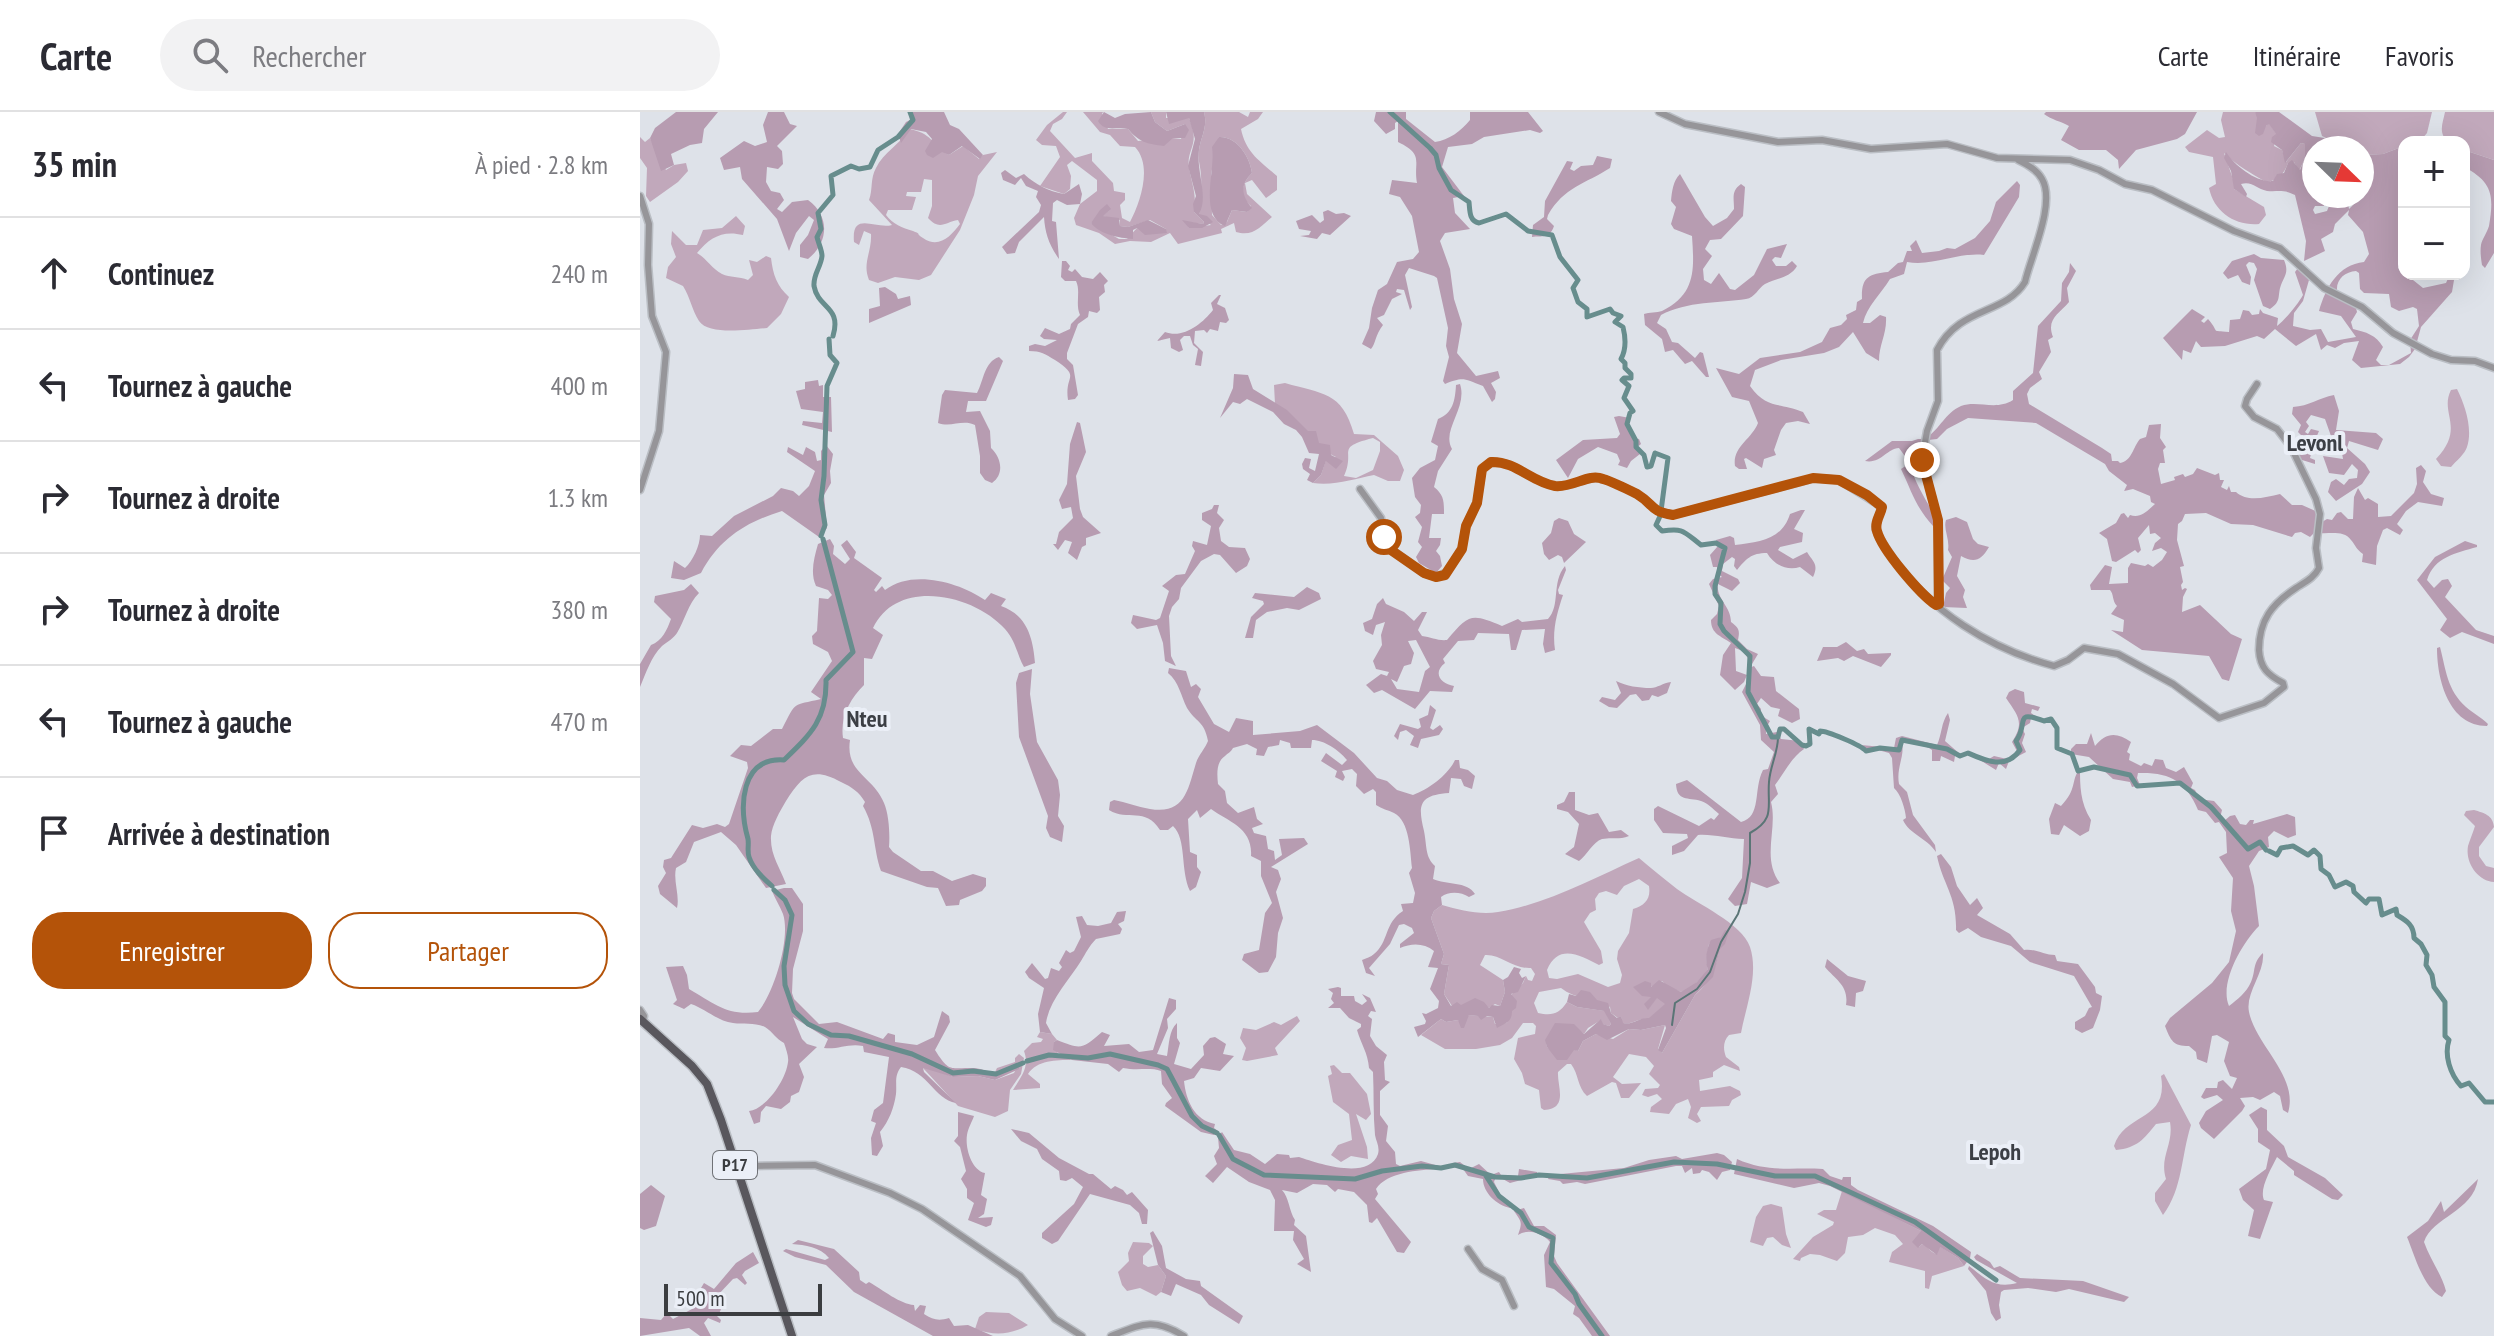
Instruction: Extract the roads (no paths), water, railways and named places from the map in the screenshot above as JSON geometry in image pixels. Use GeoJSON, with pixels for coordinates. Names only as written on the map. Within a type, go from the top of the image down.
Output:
{"type":"FeatureCollection","features":[{"type":"Feature","properties":{"kind":"main road","name":"P17"},"geometry":{"type":"LineString","coordinates":[[641,1020],[692,1066],[706,1083],[792,1336]]}},
{"type":"Feature","properties":{"kind":"street"},"geometry":{"type":"LineString","coordinates":[[1659,112],[1685,124],[1778,142],[1822,140],[1871,149],[1947,144],[1997,158],[2066,159],[2099,170],[2125,184],[2158,192],[2234,231],[2280,248],[2324,288],[2362,307],[2393,333],[2432,354],[2451,360],[2475,361],[2494,368]]}},
{"type":"Feature","properties":{"kind":"street"},"geometry":{"type":"LineString","coordinates":[[1938,605],[1938,520],[1922,460],[1927,431],[1938,401],[1937,350],[1964,319],[2004,302],[2025,282],[2045,215],[2047,192],[2037,172],[2017,159]]}},
{"type":"Feature","properties":{"kind":"street"},"geometry":{"type":"LineString","coordinates":[[640,196],[649,224],[652,316],[666,352],[659,431],[640,490]]}},
{"type":"Feature","properties":{"kind":"street"},"geometry":{"type":"LineString","coordinates":[[1360,489],[1381,518],[1386,546],[1424,573],[1436,577],[1447,572],[1462,549],[1466,526],[1477,503],[1482,469],[1491,462],[1509,464],[1554,486],[1573,485],[1598,477],[1639,496],[1655,511],[1673,515],[1803,480],[1832,478],[1867,495],[1882,507],[1876,525],[1880,537],[1903,571],[1950,618],[1995,643],[2051,666],[2060,665],[2084,648],[2118,654],[2173,684],[2219,718],[2270,699],[2284,685],[2262,667],[2259,654],[2262,627],[2266,614],[2274,604],[2318,571],[2316,548],[2320,514],[2291,447],[2277,429],[2254,417],[2245,406],[2257,384]]}},
{"type":"Feature","properties":{"kind":"street"},"geometry":{"type":"LineString","coordinates":[[640,1010],[644,1016],[641,1020]]}},
{"type":"Feature","properties":{"kind":"street"},"geometry":{"type":"LineString","coordinates":[[734,1162],[753,1166],[815,1165],[905,1201],[937,1218],[1020,1276],[1055,1319],[1082,1336]]}},
{"type":"Feature","properties":{"kind":"street"},"geometry":{"type":"LineString","coordinates":[[1468,1249],[1482,1269],[1502,1280],[1514,1306]]}},
{"type":"Feature","properties":{"kind":"street"},"geometry":{"type":"LineString","coordinates":[[1111,1336],[1148,1323],[1167,1327],[1184,1336]]}},
{"type":"Feature","properties":{"kind":"waterway"},"geometry":{"type":"LineString","coordinates":[[833,336],[835,326],[832,313],[816,294],[814,286],[822,256],[817,237],[821,229],[818,213],[833,195],[831,176],[851,166],[859,169],[870,167],[878,150],[898,137],[913,120],[910,112]]}},
{"type":"Feature","properties":{"kind":"waterway"},"geometry":{"type":"LineString","coordinates":[[1390,112],[1436,155],[1451,190],[1469,202],[1473,220],[1479,223],[1506,214],[1528,231],[1552,235],[1560,257],[1578,280],[1573,288],[1578,302],[1587,309],[1587,317],[1610,309],[1621,316],[1615,322],[1624,331],[1625,348],[1621,359],[1631,374],[1631,378],[1622,380],[1629,386],[1624,398],[1633,411],[1627,424],[1647,467],[1651,466],[1655,453],[1668,458],[1661,511]]}},
{"type":"Feature","properties":{"kind":"waterway"},"geometry":{"type":"LineString","coordinates":[[821,536],[825,525],[821,500],[827,386],[837,363],[830,355],[829,339]]}},
{"type":"Feature","properties":{"kind":"waterway"},"geometry":{"type":"LineString","coordinates":[[1661,514],[1656,525],[1662,531],[1679,530],[1701,545],[1716,543],[1725,548],[1715,586],[1715,594],[1721,603],[1720,624],[1750,656],[1748,692],[1772,737],[1778,737],[1780,729],[1784,729],[1806,746],[1810,744],[1809,729],[1836,736],[1866,751],[1880,748],[1899,750],[1902,740],[1947,749],[1960,756],[1968,753],[2002,762],[2020,750],[2016,741],[2025,718],[2051,719],[2057,728],[2057,748],[2072,754],[2078,771],[2094,767],[2130,775],[2137,786],[2180,783],[2211,807],[2248,849],[2260,842],[2266,850]]}},
{"type":"Feature","properties":{"kind":"waterway"},"geometry":{"type":"LineString","coordinates":[[772,886],[749,857],[744,813],[746,786],[759,767],[769,761],[784,760],[809,734],[824,705],[826,680],[853,652],[823,539]]}},
{"type":"Feature","properties":{"kind":"waterway"},"geometry":{"type":"LineString","coordinates":[[1672,1025],[1675,1003],[1697,989],[1710,972],[1721,942],[1738,914],[1750,863],[1750,833],[1767,817],[1770,776],[1778,737]]}},
{"type":"Feature","properties":{"kind":"waterway"},"geometry":{"type":"LineString","coordinates":[[2269,851],[2277,855],[2281,848],[2293,846],[2308,855],[2314,850],[2320,856],[2321,869],[2329,875],[2335,887],[2346,882],[2366,903],[2369,899],[2379,899],[2382,915],[2396,909],[2397,915],[2407,921],[2414,938],[2427,955],[2426,965],[2434,987],[2445,1002],[2445,1036],[2449,1040],[2448,1058],[2454,1076],[2461,1086],[2469,1083],[2485,1102],[2494,1102]]}},
{"type":"Feature","properties":{"kind":"waterway"},"geometry":{"type":"LineString","coordinates":[[774,890],[785,900],[792,915],[784,966],[785,985],[794,1011],[808,1024],[831,1035],[849,1036],[912,1054],[953,1073],[973,1071],[996,1074],[1023,1063]]}},
{"type":"Feature","properties":{"kind":"waterway"},"geometry":{"type":"LineString","coordinates":[[1027,1061],[1049,1055],[1088,1058],[1110,1054],[1158,1065],[1167,1069],[1192,1116],[1202,1126],[1217,1133]]}},
{"type":"Feature","properties":{"kind":"waterway"},"geometry":{"type":"LineString","coordinates":[[1219,1135],[1233,1159],[1264,1175],[1355,1179],[1382,1171],[1455,1165],[1495,1177],[1539,1175],[1587,1178],[1674,1162],[1717,1164],[1775,1176],[1815,1176],[1915,1222],[1996,1280]]}},
{"type":"Feature","properties":{"kind":"waterway"},"geometry":{"type":"LineString","coordinates":[[1486,1176],[1499,1196],[1521,1213],[1529,1227],[1553,1238],[1551,1263],[1602,1336]]}},
{"type":"Feature","properties":{"kind":"district","name":"Levonl"},"geometry":{"type":"Point","coordinates":[2315,443]}},
{"type":"Feature","properties":{"kind":"district","name":"Nteu"},"geometry":{"type":"Point","coordinates":[867,719]}},
{"type":"Feature","properties":{"kind":"district","name":"Lepoh"},"geometry":{"type":"Point","coordinates":[1995,1152]}}]}
